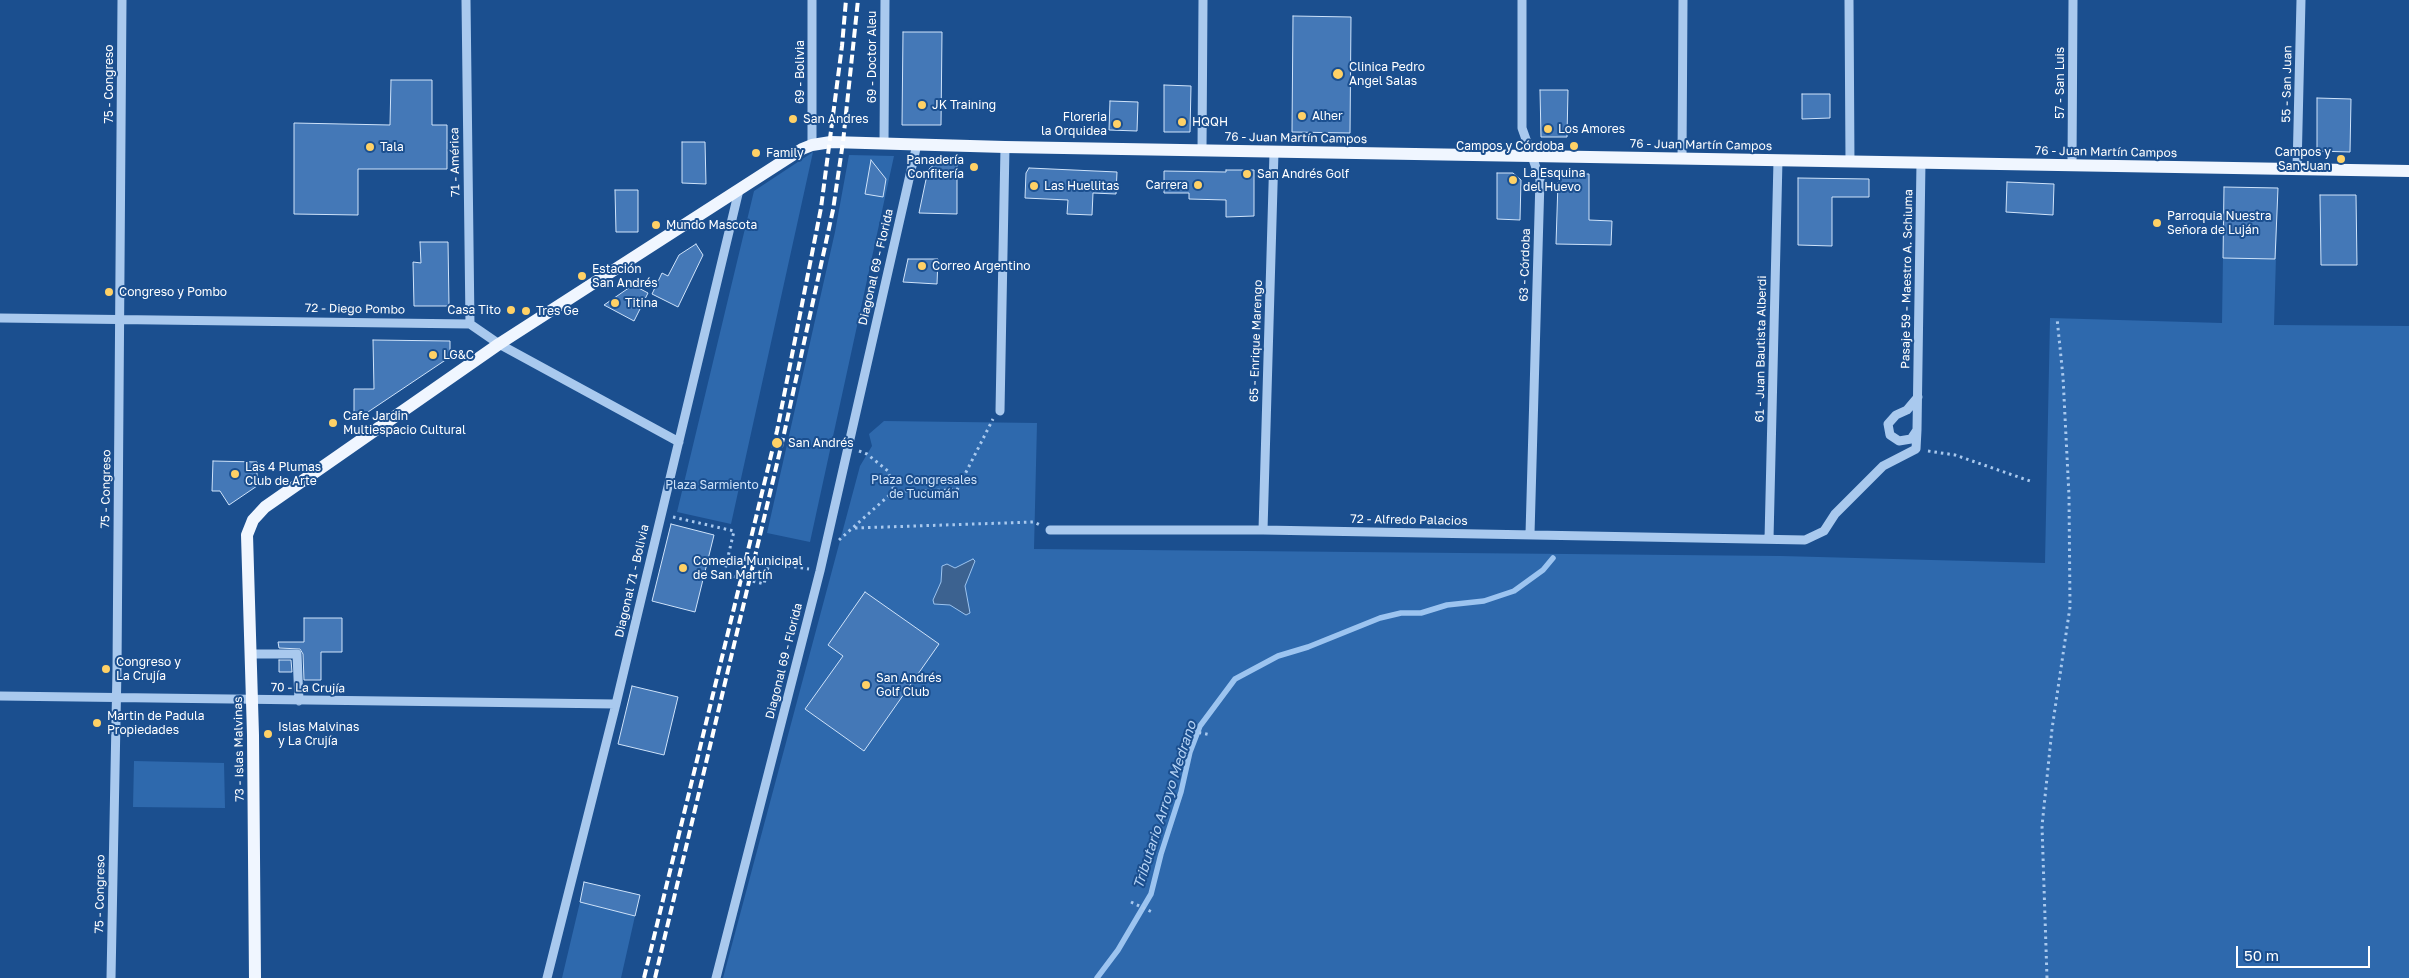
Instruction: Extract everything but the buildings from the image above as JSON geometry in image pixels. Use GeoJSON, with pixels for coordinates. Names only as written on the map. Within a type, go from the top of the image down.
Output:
{"type":"FeatureCollection","features":[{"type":"Feature","properties":{"kind":"main road","name":"76 - Juan Martín Campos"},"geometry":{"type":"LineString","coordinates":[[812,144],[831,142],[1005,147],[2409,172]]}},
{"type":"Feature","properties":{"kind":"main road"},"geometry":{"type":"LineString","coordinates":[[499,344],[812,144]]}},
{"type":"Feature","properties":{"kind":"main road","name":"73 - Islas Malvinas"},"geometry":{"type":"LineString","coordinates":[[255,978],[252,700],[247,535],[253,520],[266,507],[499,344]]}},
{"type":"Feature","properties":{"kind":"street","name":"75 - Congreso"},"geometry":{"type":"LineString","coordinates":[[111,978],[116,698],[122,0]]}},
{"type":"Feature","properties":{"kind":"street","name":"71 - América"},"geometry":{"type":"LineString","coordinates":[[466,0],[470,324]]}},
{"type":"Feature","properties":{"kind":"street","name":"69 - Bolivia"},"geometry":{"type":"LineString","coordinates":[[812,0],[812,144]]}},
{"type":"Feature","properties":{"kind":"street","name":"69 - Doctor Aleu"},"geometry":{"type":"LineString","coordinates":[[884,143],[885,0]]}},
{"type":"Feature","properties":{"kind":"street"},"geometry":{"type":"LineString","coordinates":[[1202,150],[1203,0]]}},
{"type":"Feature","properties":{"kind":"street","name":"63 - Córdoba"},"geometry":{"type":"LineString","coordinates":[[1522,0],[1522,128],[1540,179],[1530,534]]}},
{"type":"Feature","properties":{"kind":"street"},"geometry":{"type":"LineString","coordinates":[[1682,159],[1683,0]]}},
{"type":"Feature","properties":{"kind":"street"},"geometry":{"type":"LineString","coordinates":[[1849,0],[1850,162]]}},
{"type":"Feature","properties":{"kind":"street","name":"57 - San Luis"},"geometry":{"type":"LineString","coordinates":[[2072,0],[2072,165]]}},
{"type":"Feature","properties":{"kind":"street","name":"55 - San Juan"},"geometry":{"type":"LineString","coordinates":[[2297,169],[2301,0]]}},
{"type":"Feature","properties":{"kind":"street","name":"Diagonal 69 - Florida"},"geometry":{"type":"LineString","coordinates":[[716,978],[820,570],[917,144]]}},
{"type":"Feature","properties":{"kind":"street"},"geometry":{"type":"LineString","coordinates":[[1000,411],[1005,147]]}},
{"type":"Feature","properties":{"kind":"street","name":"65 - Enrique Marengo"},"geometry":{"type":"LineString","coordinates":[[1263,530],[1274,152]]}},
{"type":"Feature","properties":{"kind":"street","name":"61 - Juan Bautista Alberdi"},"geometry":{"type":"LineString","coordinates":[[1769,539],[1778,160]]}},
{"type":"Feature","properties":{"kind":"street","name":"Pasaje 59 - Maestro A. Schiuma"},"geometry":{"type":"LineString","coordinates":[[1916,449],[1921,162]]}},
{"type":"Feature","properties":{"kind":"street","name":"Diagonal 71 - Bolivia"},"geometry":{"type":"LineString","coordinates":[[547,978],[616,704],[739,190]]}},
{"type":"Feature","properties":{"kind":"street","name":"72 - Diego Pombo"},"geometry":{"type":"LineString","coordinates":[[0,318],[470,324]]}},
{"type":"Feature","properties":{"kind":"street"},"geometry":{"type":"LineString","coordinates":[[470,324],[499,344],[679,442]]}},
{"type":"Feature","properties":{"kind":"street"},"geometry":{"type":"LineString","coordinates":[[1917,430],[1910,439],[1899,441],[1890,434],[1888,424],[1896,415],[1907,410],[1918,397]]}},
{"type":"Feature","properties":{"kind":"street","name":"72 - Alfredo Palacios"},"geometry":{"type":"LineString","coordinates":[[1050,530],[1263,530],[1805,540],[1824,531],[1835,514],[1883,466],[1916,449]]}},
{"type":"Feature","properties":{"kind":"street"},"geometry":{"type":"LineString","coordinates":[[251,654],[297,654],[299,701]]}},
{"type":"Feature","properties":{"kind":"street","name":"70 - La Crujía"},"geometry":{"type":"LineString","coordinates":[[0,696],[616,704]]}},
{"type":"Feature","properties":{"kind":"path"},"geometry":{"type":"LineString","coordinates":[[2047,978],[2042,826],[2052,729],[2070,607],[2069,496],[2057,318]]}},
{"type":"Feature","properties":{"kind":"path"},"geometry":{"type":"LineString","coordinates":[[1000,411],[990,423],[957,490],[894,491],[854,528],[1034,522],[1050,530]]}},
{"type":"Feature","properties":{"kind":"path"},"geometry":{"type":"LineString","coordinates":[[848,447],[867,454],[888,471],[894,491]]}},
{"type":"Feature","properties":{"kind":"path"},"geometry":{"type":"LineString","coordinates":[[1916,449],[1955,455],[2030,481]]}},
{"type":"Feature","properties":{"kind":"path"},"geometry":{"type":"LineString","coordinates":[[660,514],[734,531],[724,574],[764,584],[769,563],[791,566]]}},
{"type":"Feature","properties":{"kind":"path"},"geometry":{"type":"LineString","coordinates":[[1186,730],[1211,735]]}},
{"type":"Feature","properties":{"kind":"path"},"geometry":{"type":"LineString","coordinates":[[1131,902],[1154,913]]}},
{"type":"Feature","properties":{"kind":"green space","name":"Plaza Sarmiento"},"geometry":{"type":"Polygon","coordinates":[[[813,152],[731,524],[677,512],[754,191],[813,152]]]}},
{"type":"Feature","properties":{"kind":"green space"},"geometry":{"type":"Polygon","coordinates":[[[849,155],[894,156],[810,542],[767,533],[835,232],[849,155]]]}},
{"type":"Feature","properties":{"kind":"green space","name":"Plaza Congresales de Tucumán"},"geometry":{"type":"Polygon","coordinates":[[[2224,187],[2278,188],[2274,325],[2409,326],[2409,978],[723,978],[860,466],[872,446],[869,434],[884,421],[1037,423],[1034,549],[1781,556],[2045,563],[2050,318],[2222,323],[2224,187]]]}},
{"type":"Feature","properties":{"kind":"green space"},"geometry":{"type":"Polygon","coordinates":[[[134,761],[224,763],[225,808],[133,807],[134,761]]]}},
{"type":"Feature","properties":{"kind":"green space"},"geometry":{"type":"Polygon","coordinates":[[[580,902],[635,916],[621,978],[562,978],[580,902]]]}},
{"type":"Feature","properties":{"kind":"shaded area"},"geometry":{"type":"Polygon","coordinates":[[[973,559],[975,561],[965,586],[970,613],[966,615],[950,605],[934,604],[933,600],[941,582],[942,566],[947,564],[955,568],[973,559]]]}},
{"type":"Feature","properties":{"kind":"waterway","name":"Tributario Arroyo Medrano"},"geometry":{"type":"LineString","coordinates":[[1097,978],[1118,950],[1151,894],[1161,854],[1181,792],[1190,752],[1200,726],[1235,679],[1278,656],[1308,647],[1380,618],[1401,613],[1421,613],[1447,605],[1484,601],[1514,591],[1543,570],[1553,558]]}},
{"type":"Feature","properties":{"kind":"railway"},"geometry":{"type":"LineString","coordinates":[[644,978],[777,431],[821,208],[842,46],[846,0]]}},
{"type":"Feature","properties":{"kind":"railway"},"geometry":{"type":"LineString","coordinates":[[655,978],[784,434],[833,210],[843,142],[858,0]]}},
{"type":"Feature","properties":{"kind":"place","name":"Clinica Pedro Angel Salas"},"geometry":{"type":"Point","coordinates":[1338,74]}},
{"type":"Feature","properties":{"kind":"place","name":"JK Training"},"geometry":{"type":"Point","coordinates":[922,105]}},
{"type":"Feature","properties":{"kind":"place","name":"Alher"},"geometry":{"type":"Point","coordinates":[1302,116]}},
{"type":"Feature","properties":{"kind":"place","name":"San Andres"},"geometry":{"type":"Point","coordinates":[793,119]}},
{"type":"Feature","properties":{"kind":"place","name":"HQQH"},"geometry":{"type":"Point","coordinates":[1182,122]}},
{"type":"Feature","properties":{"kind":"place","name":"Floreria la Orquidea"},"geometry":{"type":"Point","coordinates":[1117,124]}},
{"type":"Feature","properties":{"kind":"place","name":"Los Amores"},"geometry":{"type":"Point","coordinates":[1548,129]}},
{"type":"Feature","properties":{"kind":"place","name":"Campos y Córdoba"},"geometry":{"type":"Point","coordinates":[1574,146]}},
{"type":"Feature","properties":{"kind":"place","name":"Tala"},"geometry":{"type":"Point","coordinates":[370,147]}},
{"type":"Feature","properties":{"kind":"place","name":"Family"},"geometry":{"type":"Point","coordinates":[756,153]}},
{"type":"Feature","properties":{"kind":"place","name":"Campos y San Juan"},"geometry":{"type":"Point","coordinates":[2341,159]}},
{"type":"Feature","properties":{"kind":"place","name":"Panadería Confitería"},"geometry":{"type":"Point","coordinates":[974,167]}},
{"type":"Feature","properties":{"kind":"place","name":"San Andrés Golf"},"geometry":{"type":"Point","coordinates":[1247,174]}},
{"type":"Feature","properties":{"kind":"place","name":"La Esquina del Huevo"},"geometry":{"type":"Point","coordinates":[1513,180]}},
{"type":"Feature","properties":{"kind":"place","name":"Carrera"},"geometry":{"type":"Point","coordinates":[1198,185]}},
{"type":"Feature","properties":{"kind":"place","name":"Las Huellitas"},"geometry":{"type":"Point","coordinates":[1034,186]}},
{"type":"Feature","properties":{"kind":"place","name":"Parroquia Nuestra Señora de Luján"},"geometry":{"type":"Point","coordinates":[2157,223]}},
{"type":"Feature","properties":{"kind":"place","name":"Mundo Mascota"},"geometry":{"type":"Point","coordinates":[656,225]}},
{"type":"Feature","properties":{"kind":"place","name":"Correo Argentino"},"geometry":{"type":"Point","coordinates":[922,266]}},
{"type":"Feature","properties":{"kind":"place","name":"Estación San Andrés"},"geometry":{"type":"Point","coordinates":[582,276]}},
{"type":"Feature","properties":{"kind":"place","name":"Congreso y Pombo"},"geometry":{"type":"Point","coordinates":[109,292]}},
{"type":"Feature","properties":{"kind":"place","name":"Titina"},"geometry":{"type":"Point","coordinates":[615,303]}},
{"type":"Feature","properties":{"kind":"place","name":"Casa Tito"},"geometry":{"type":"Point","coordinates":[511,310]}},
{"type":"Feature","properties":{"kind":"place","name":"Tres Ge"},"geometry":{"type":"Point","coordinates":[526,311]}},
{"type":"Feature","properties":{"kind":"place","name":"LG&C"},"geometry":{"type":"Point","coordinates":[433,355]}},
{"type":"Feature","properties":{"kind":"place","name":"Cafe Jardin Multiespacio Cultural"},"geometry":{"type":"Point","coordinates":[333,423]}},
{"type":"Feature","properties":{"kind":"place","name":"San Andrés"},"geometry":{"type":"Point","coordinates":[777,443]}},
{"type":"Feature","properties":{"kind":"place","name":"Las 4 Plumas Club de Arte"},"geometry":{"type":"Point","coordinates":[235,474]}},
{"type":"Feature","properties":{"kind":"place","name":"Comedia Municipal de San Martín"},"geometry":{"type":"Point","coordinates":[683,568]}},
{"type":"Feature","properties":{"kind":"place","name":"Congreso y La Crujía"},"geometry":{"type":"Point","coordinates":[106,669]}},
{"type":"Feature","properties":{"kind":"place","name":"San Andrés Golf Club"},"geometry":{"type":"Point","coordinates":[866,685]}},
{"type":"Feature","properties":{"kind":"place","name":"Martin de Padula Propiedades"},"geometry":{"type":"Point","coordinates":[97,723]}},
{"type":"Feature","properties":{"kind":"place","name":"Islas Malvinas y La Crujía"},"geometry":{"type":"Point","coordinates":[268,734]}}]}
